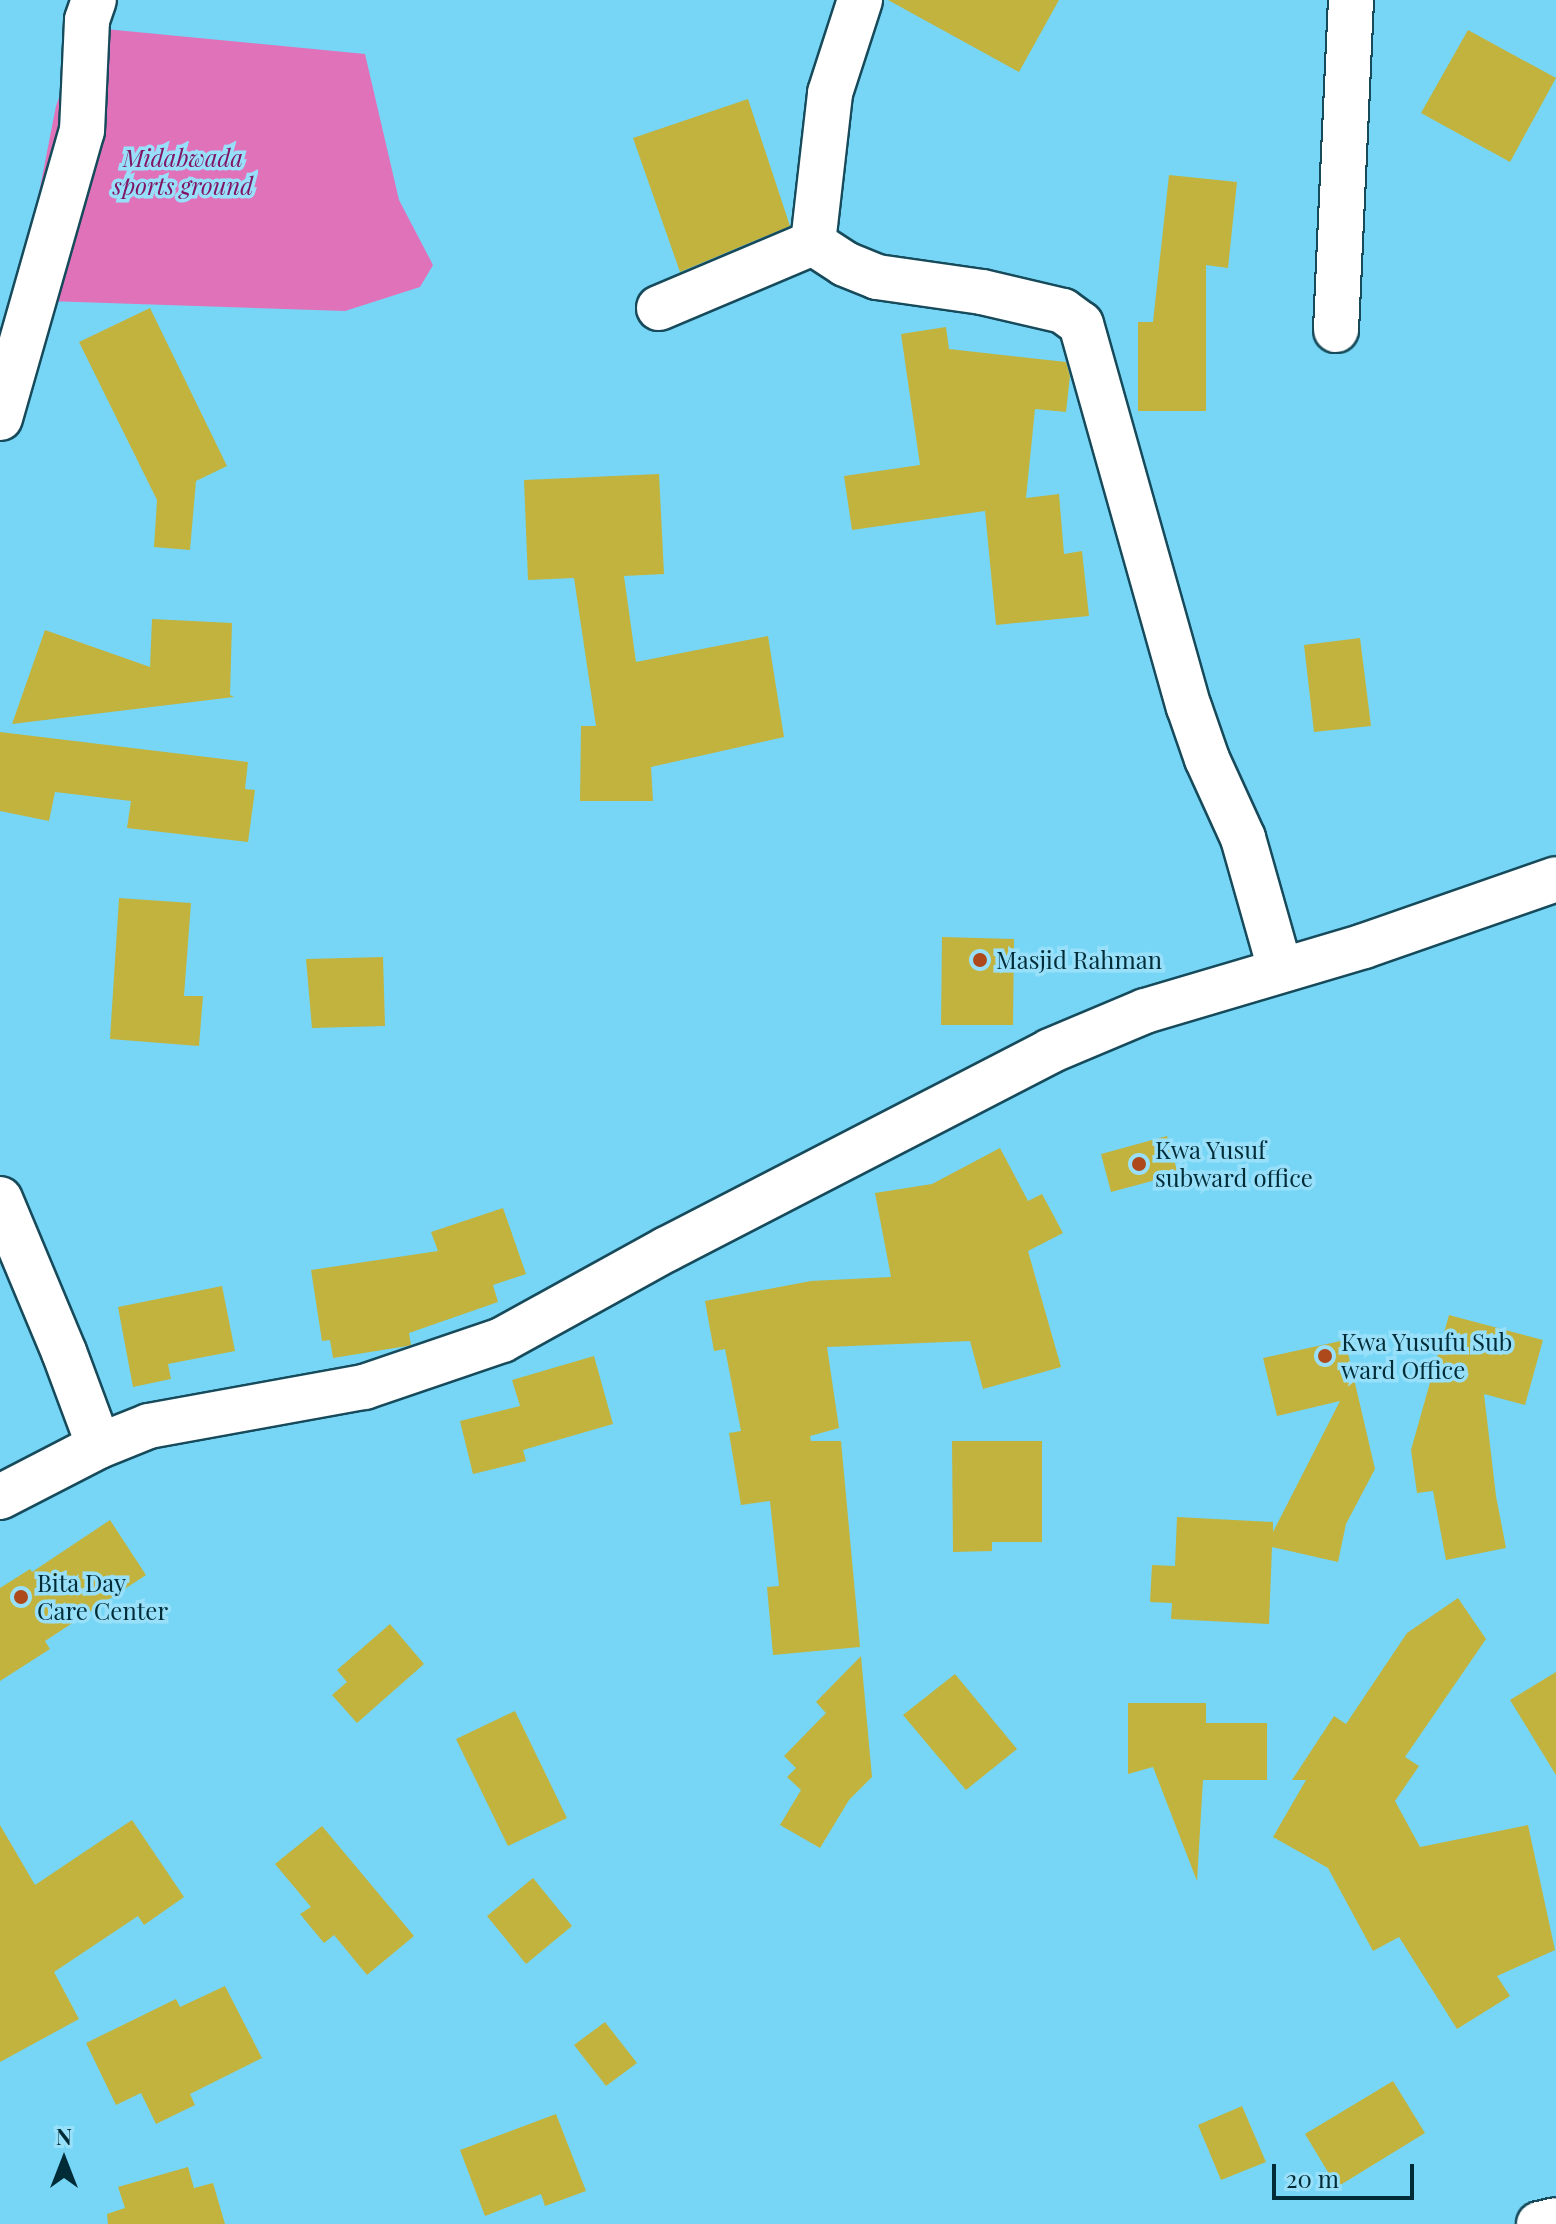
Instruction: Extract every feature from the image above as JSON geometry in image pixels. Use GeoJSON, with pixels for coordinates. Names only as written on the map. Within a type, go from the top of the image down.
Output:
{"type":"FeatureCollection","features":[{"type":"Feature","properties":{"kind":"street"},"geometry":{"type":"LineString","coordinates":[[813,243],[830,93],[860,0]]}},
{"type":"Feature","properties":{"kind":"street"},"geometry":{"type":"LineString","coordinates":[[1336,330],[1351,0]]}},
{"type":"Feature","properties":{"kind":"street"},"geometry":{"type":"LineString","coordinates":[[0,418],[82,131],[87,20],[92,1]]}},
{"type":"Feature","properties":{"kind":"street"},"geometry":{"type":"LineString","coordinates":[[659,308],[813,243]]}},
{"type":"Feature","properties":{"kind":"street"},"geometry":{"type":"LineString","coordinates":[[813,243],[845,264],[877,277],[982,292],[1063,311],[1081,324],[1189,707],[1207,759],[1243,838],[1280,969]]}},
{"type":"Feature","properties":{"kind":"street"},"geometry":{"type":"LineString","coordinates":[[0,1497],[99,1446],[149,1426],[364,1387],[502,1340],[667,1249],[1050,1051],[1145,1011],[1364,946],[1556,879]]}},
{"type":"Feature","properties":{"kind":"street"},"geometry":{"type":"LineString","coordinates":[[0,1199],[64,1352],[99,1446]]}},
{"type":"Feature","properties":{"kind":"street"},"geometry":{"type":"LineString","coordinates":[[1539,2224],[1556,2220]]}},
{"type":"Feature","properties":{"kind":"green space","name":"Midabwada sports ground"},"geometry":{"type":"Polygon","coordinates":[[[84,27],[365,54],[399,200],[433,265],[420,287],[345,311],[18,300],[56,106],[84,27]]]}},
{"type":"Feature","properties":{"kind":"building"},"geometry":{"type":"Polygon","coordinates":[[[888,0],[1059,0],[1019,72],[888,0]]]}},
{"type":"Feature","properties":{"kind":"building"},"geometry":{"type":"Polygon","coordinates":[[[1468,30],[1556,78],[1510,162],[1421,113],[1468,30]]]}},
{"type":"Feature","properties":{"kind":"building"},"geometry":{"type":"Polygon","coordinates":[[[748,99],[790,226],[680,272],[633,138],[748,99]]]}},
{"type":"Feature","properties":{"kind":"building"},"geometry":{"type":"Polygon","coordinates":[[[1169,175],[1237,182],[1228,268],[1206,265],[1206,411],[1138,411],[1138,322],[1153,322],[1169,175]]]}},
{"type":"Feature","properties":{"kind":"building"},"geometry":{"type":"Polygon","coordinates":[[[150,308],[227,466],[196,481],[190,550],[154,547],[157,500],[79,342],[150,308]]]}},
{"type":"Feature","properties":{"kind":"building"},"geometry":{"type":"Polygon","coordinates":[[[946,327],[949,349],[1066,362],[1070,376],[1066,412],[1035,409],[1026,498],[1059,494],[1064,554],[1082,551],[1089,616],[996,625],[985,511],[852,530],[844,476],[920,465],[901,334],[946,327]]]}},
{"type":"Feature","properties":{"kind":"building"},"geometry":{"type":"Polygon","coordinates":[[[659,474],[664,574],[624,576],[636,662],[768,636],[784,737],[651,767],[653,801],[580,801],[581,726],[596,726],[574,578],[528,580],[524,480],[659,474]]]}},
{"type":"Feature","properties":{"kind":"building"},"geometry":{"type":"Polygon","coordinates":[[[152,619],[232,623],[230,695],[234,697],[12,724],[45,630],[150,667],[152,619]]]}},
{"type":"Feature","properties":{"kind":"building"},"geometry":{"type":"Polygon","coordinates":[[[1360,638],[1371,726],[1314,732],[1304,645],[1360,638]]]}},
{"type":"Feature","properties":{"kind":"building"},"geometry":{"type":"Polygon","coordinates":[[[0,732],[248,762],[245,789],[255,790],[248,842],[127,828],[131,801],[55,792],[49,821],[0,811],[0,732]]]}},
{"type":"Feature","properties":{"kind":"building"},"geometry":{"type":"Polygon","coordinates":[[[119,898],[191,903],[184,996],[203,996],[199,1046],[110,1039],[119,898]]]}},
{"type":"Feature","properties":{"kind":"building"},"geometry":{"type":"Polygon","coordinates":[[[942,937],[1014,939],[1013,1025],[941,1025],[942,937]]]}},
{"type":"Feature","properties":{"kind":"building"},"geometry":{"type":"Polygon","coordinates":[[[383,957],[385,1026],[312,1028],[306,959],[383,957]]]}},
{"type":"Feature","properties":{"kind":"building","name":"Kwa Yusuf subward office"},"geometry":{"type":"Polygon","coordinates":[[[1167,1136],[1178,1174],[1111,1192],[1101,1154],[1167,1136]]]}},
{"type":"Feature","properties":{"kind":"building"},"geometry":{"type":"Polygon","coordinates":[[[1000,1148],[1028,1201],[1042,1194],[1063,1233],[1028,1251],[1061,1367],[983,1389],[970,1341],[827,1347],[839,1428],[810,1436],[811,1441],[841,1441],[860,1647],[773,1655],[767,1587],[779,1586],[770,1501],[741,1505],[729,1433],[741,1431],[725,1349],[714,1351],[705,1301],[811,1281],[891,1277],[875,1193],[932,1184],[1000,1148]]]}},
{"type":"Feature","properties":{"kind":"building"},"geometry":{"type":"Polygon","coordinates":[[[503,1208],[526,1274],[493,1285],[498,1302],[409,1333],[411,1345],[333,1358],[330,1340],[322,1341],[311,1270],[438,1251],[431,1232],[503,1208]]]}},
{"type":"Feature","properties":{"kind":"building"},"geometry":{"type":"Polygon","coordinates":[[[222,1286],[235,1351],[168,1364],[171,1379],[133,1387],[118,1307],[222,1286]]]}},
{"type":"Feature","properties":{"kind":"building"},"geometry":{"type":"Polygon","coordinates":[[[1449,1315],[1543,1340],[1525,1405],[1484,1394],[1496,1496],[1506,1548],[1446,1560],[1433,1491],[1417,1493],[1411,1450],[1449,1315]]]}},
{"type":"Feature","properties":{"kind":"building"},"geometry":{"type":"Polygon","coordinates":[[[1345,1340],[1375,1469],[1346,1524],[1338,1562],[1272,1547],[1269,1624],[1171,1619],[1172,1603],[1150,1602],[1152,1565],[1175,1566],[1177,1517],[1273,1522],[1273,1532],[1340,1401],[1277,1416],[1263,1358],[1345,1340]]]}},
{"type":"Feature","properties":{"kind":"building"},"geometry":{"type":"Polygon","coordinates":[[[594,1356],[613,1424],[523,1450],[526,1461],[473,1474],[460,1421],[520,1406],[512,1380],[594,1356]]]}},
{"type":"Feature","properties":{"kind":"building"},"geometry":{"type":"Polygon","coordinates":[[[952,1441],[1042,1441],[1042,1542],[992,1542],[992,1551],[953,1552],[952,1441]]]}},
{"type":"Feature","properties":{"kind":"building"},"geometry":{"type":"Polygon","coordinates":[[[110,1520],[146,1575],[45,1641],[50,1649],[0,1681],[0,1588],[30,1569],[32,1572],[110,1520]]]}},
{"type":"Feature","properties":{"kind":"building"},"geometry":{"type":"Polygon","coordinates":[[[1458,1598],[1486,1639],[1405,1757],[1419,1766],[1395,1801],[1420,1847],[1528,1825],[1555,1950],[1497,1976],[1510,1996],[1457,2029],[1399,1937],[1373,1951],[1328,1868],[1273,1837],[1306,1780],[1292,1780],[1334,1716],[1346,1724],[1407,1633],[1458,1598]]]}},
{"type":"Feature","properties":{"kind":"building"},"geometry":{"type":"Polygon","coordinates":[[[390,1624],[424,1664],[357,1723],[332,1695],[347,1682],[337,1670],[390,1624]]]}},
{"type":"Feature","properties":{"kind":"building"},"geometry":{"type":"Polygon","coordinates":[[[861,1656],[872,1777],[849,1800],[820,1848],[780,1825],[801,1790],[787,1777],[796,1768],[784,1756],[826,1713],[816,1702],[861,1656]]]}},
{"type":"Feature","properties":{"kind":"building"},"geometry":{"type":"Polygon","coordinates":[[[1556,1672],[1556,1775],[1510,1700],[1556,1672]]]}},
{"type":"Feature","properties":{"kind":"building"},"geometry":{"type":"Polygon","coordinates":[[[955,1674],[1017,1749],[966,1790],[903,1715],[955,1674]]]}},
{"type":"Feature","properties":{"kind":"building"},"geometry":{"type":"Polygon","coordinates":[[[1128,1703],[1206,1703],[1206,1723],[1267,1723],[1267,1780],[1203,1780],[1197,1881],[1153,1767],[1128,1774],[1128,1703]]]}},
{"type":"Feature","properties":{"kind":"building"},"geometry":{"type":"Polygon","coordinates":[[[515,1711],[567,1818],[508,1846],[456,1739],[515,1711]]]}},
{"type":"Feature","properties":{"kind":"building"},"geometry":{"type":"Polygon","coordinates":[[[132,1820],[184,1897],[144,1925],[138,1916],[54,1972],[79,2019],[0,2062],[0,1825],[35,1885],[132,1820]]]}},
{"type":"Feature","properties":{"kind":"building"},"geometry":{"type":"Polygon","coordinates":[[[322,1826],[414,1936],[367,1975],[334,1935],[324,1943],[300,1914],[311,1907],[275,1864],[322,1826]]]}},
{"type":"Feature","properties":{"kind":"building"},"geometry":{"type":"Polygon","coordinates":[[[533,1878],[572,1926],[526,1964],[487,1916],[533,1878]]]}},
{"type":"Feature","properties":{"kind":"building"},"geometry":{"type":"Polygon","coordinates":[[[225,1986],[262,2058],[190,2094],[195,2105],[156,2124],[141,2093],[116,2105],[86,2043],[176,1999],[180,2007],[225,1986]]]}},
{"type":"Feature","properties":{"kind":"building"},"geometry":{"type":"Polygon","coordinates":[[[605,2022],[637,2063],[606,2086],[574,2045],[605,2022]]]}},
{"type":"Feature","properties":{"kind":"building"},"geometry":{"type":"Polygon","coordinates":[[[1393,2081],[1425,2133],[1337,2187],[1305,2134],[1393,2081]]]}},
{"type":"Feature","properties":{"kind":"building"},"geometry":{"type":"Polygon","coordinates":[[[1242,2106],[1266,2162],[1221,2180],[1198,2125],[1242,2106]]]}},
{"type":"Feature","properties":{"kind":"building"},"geometry":{"type":"Polygon","coordinates":[[[556,2114],[586,2191],[545,2206],[541,2194],[485,2216],[460,2150],[556,2114]]]}},
{"type":"Feature","properties":{"kind":"building"},"geometry":{"type":"Polygon","coordinates":[[[188,2167],[194,2188],[213,2183],[225,2224],[108,2224],[107,2214],[125,2208],[118,2187],[188,2167]]]}},
{"type":"Feature","properties":{"kind":"place","name":"Masjid Rahman"},"geometry":{"type":"Point","coordinates":[980,960]}},
{"type":"Feature","properties":{"kind":"place","name":"Kwa Yusuf subward office"},"geometry":{"type":"Point","coordinates":[1139,1164]}},
{"type":"Feature","properties":{"kind":"place","name":"Kwa Yusufu Sub ward Office"},"geometry":{"type":"Point","coordinates":[1325,1356]}},
{"type":"Feature","properties":{"kind":"place","name":"Bita Day Care Center"},"geometry":{"type":"Point","coordinates":[21,1597]}}]}
